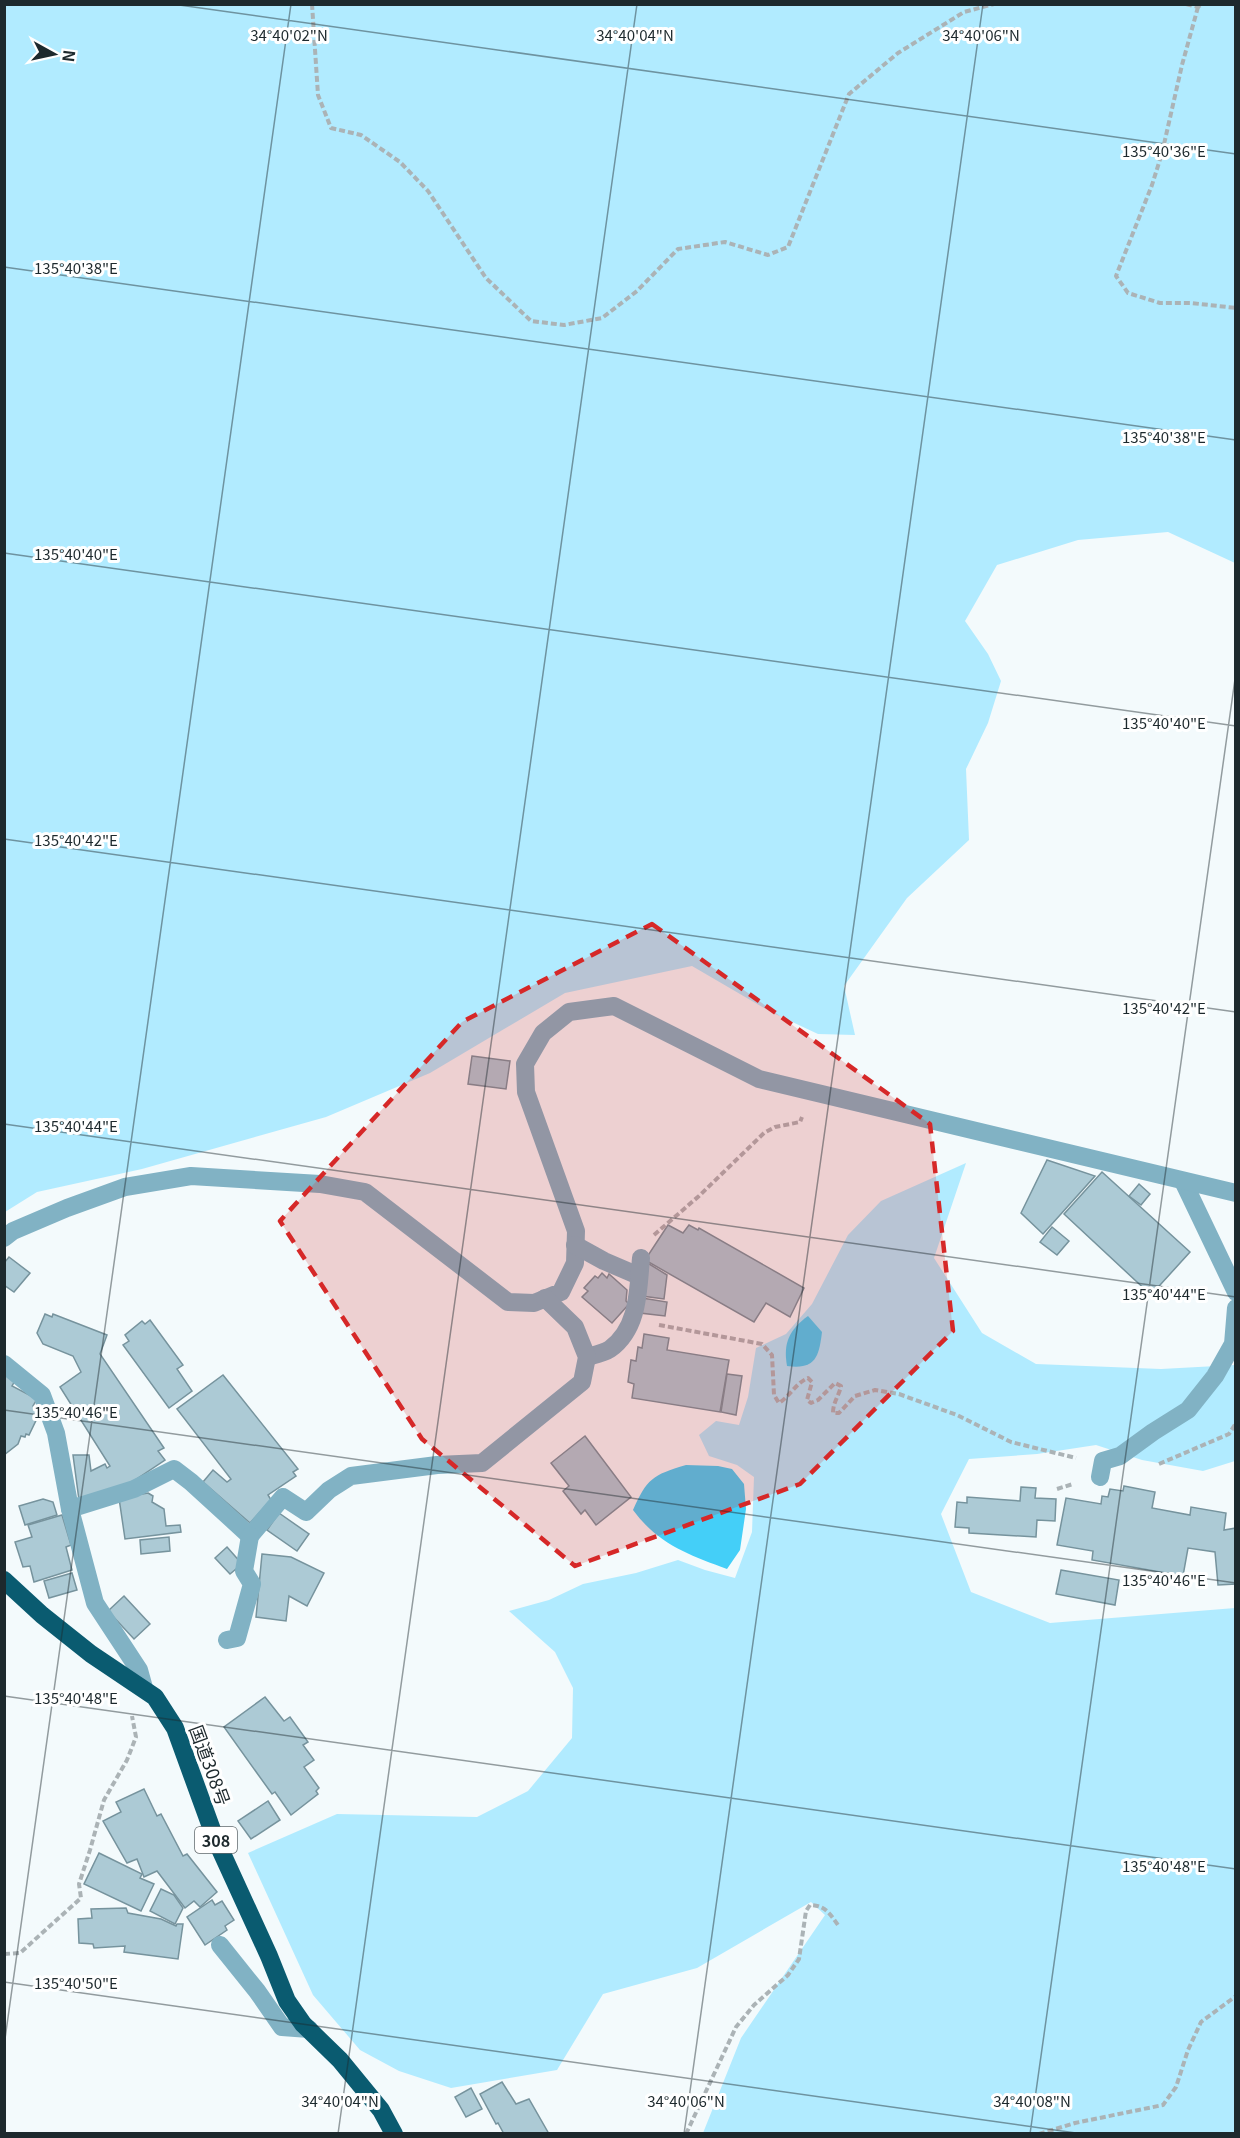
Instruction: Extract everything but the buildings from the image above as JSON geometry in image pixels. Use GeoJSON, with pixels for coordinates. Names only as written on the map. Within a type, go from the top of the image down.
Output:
{"type":"FeatureCollection","features":[{"type":"Feature","properties":{"kind":"highway","name":"国道308号"},"geometry":{"type":"LineString","coordinates":[[4,1580],[50,1622],[91,1654],[155,1697],[176,1728],[215,1838],[269,1956],[286,2001],[309,2029],[340,2060],[381,2110],[394,2133]]}},
{"type":"Feature","properties":{"kind":"street"},"geometry":{"type":"LineString","coordinates":[[4,1238],[13,1231],[67,1208],[125,1187],[191,1176],[320,1184],[365,1192],[508,1302],[534,1303],[561,1292],[575,1263],[576,1231],[526,1092],[525,1064],[543,1033],[569,1012],[614,1006],[759,1079],[1236,1192]]}},
{"type":"Feature","properties":{"kind":"street"},"geometry":{"type":"LineString","coordinates":[[1184,1180],[1236,1292]]}},
{"type":"Feature","properties":{"kind":"street"},"geometry":{"type":"LineString","coordinates":[[575,1245],[604,1261],[640,1267],[635,1314],[624,1334],[608,1350],[587,1357]]}},
{"type":"Feature","properties":{"kind":"street"},"geometry":{"type":"LineString","coordinates":[[227,1640],[237,1638],[252,1584],[244,1571],[250,1536],[283,1497],[306,1512],[329,1490],[351,1476],[437,1465],[482,1463],[582,1382],[587,1357],[575,1327],[545,1298]]}},
{"type":"Feature","properties":{"kind":"street"},"geometry":{"type":"LineString","coordinates":[[1102,1469],[1188,1410],[1215,1376],[1233,1344],[1236,1308]]}},
{"type":"Feature","properties":{"kind":"street"},"geometry":{"type":"LineString","coordinates":[[4,1364],[42,1395],[56,1433],[70,1509],[95,1603],[139,1670],[144,1688]]}},
{"type":"Feature","properties":{"kind":"street"},"geometry":{"type":"LineString","coordinates":[[70,1509],[134,1489],[174,1469],[250,1536]]}},
{"type":"Feature","properties":{"kind":"street"},"geometry":{"type":"LineString","coordinates":[[220,1944],[282,2027],[309,2029]]}},
{"type":"Feature","properties":{"kind":"path"},"geometry":{"type":"LineString","coordinates":[[312,4],[318,95],[331,128],[361,135],[400,162],[428,191],[486,278],[531,321],[564,325],[602,318],[637,291],[678,249],[725,242],[768,255],[788,247],[849,94],[898,53],[964,12],[994,4]]}},
{"type":"Feature","properties":{"kind":"path"},"geometry":{"type":"LineString","coordinates":[[1185,4],[1200,6],[1182,65],[1162,153],[1116,276],[1128,293],[1160,303],[1191,303],[1236,308]]}},
{"type":"Feature","properties":{"kind":"path"},"geometry":{"type":"LineString","coordinates":[[640,1267],[655,1235],[664,1225],[684,1210],[764,1133],[775,1127],[800,1122],[813,1092]]}},
{"type":"Feature","properties":{"kind":"path"},"geometry":{"type":"LineString","coordinates":[[631,1320],[762,1344],[772,1355],[774,1395],[779,1403],[808,1378],[812,1382],[807,1400],[811,1403],[818,1400],[836,1383],[841,1386],[840,1393],[833,1404],[833,1413],[839,1413],[855,1396],[875,1390],[899,1394],[957,1415],[1011,1442],[1083,1460],[1102,1469]]}},
{"type":"Feature","properties":{"kind":"path"},"geometry":{"type":"LineString","coordinates":[[4,1954],[20,1953],[81,1898],[79,1884],[104,1800],[127,1760],[136,1737],[128,1680]]}},
{"type":"Feature","properties":{"kind":"path"},"geometry":{"type":"LineString","coordinates":[[686,2133],[736,2027],[754,2005],[788,1976],[800,1959],[806,1911],[810,1905],[818,1905],[827,1910],[838,1925]]}},
{"type":"Feature","properties":{"kind":"path"},"geometry":{"type":"LineString","coordinates":[[1039,2133],[1162,2105],[1176,2086],[1188,2050],[1201,2022],[1236,1996]]}},
{"type":"Feature","properties":{"kind":"highlighted area"},"geometry":{"type":"Polygon","coordinates":[[[652,924],[930,1124],[953,1331],[800,1484],[575,1566],[422,1439],[280,1221],[462,1022],[652,924]]]}},
{"type":"Feature","properties":{"kind":"shaded area"},"geometry":{"type":"Polygon","coordinates":[[[5,4],[1235,5],[1235,563],[1168,532],[1078,540],[997,565],[965,621],[988,654],[1001,681],[988,723],[966,769],[969,840],[907,898],[844,986],[855,1035],[818,1034],[771,1012],[692,966],[565,993],[430,1073],[326,1117],[142,1169],[37,1192],[5,1212],[5,4]]]}},
{"type":"Feature","properties":{"kind":"shaded area"},"geometry":{"type":"Polygon","coordinates":[[[966,1163],[934,1258],[982,1333],[1036,1364],[1161,1369],[1235,1365],[1235,1461],[1203,1471],[1142,1460],[1096,1445],[1037,1454],[969,1459],[941,1514],[971,1592],[1050,1623],[1235,1608],[1235,2133],[703,2133],[741,2038],[825,1915],[811,1902],[697,1968],[603,1994],[557,2070],[451,2088],[399,2071],[360,2050],[313,1995],[248,1853],[337,1814],[477,1817],[528,1791],[572,1738],[573,1688],[555,1652],[509,1611],[549,1600],[583,1584],[636,1573],[678,1560],[735,1578],[752,1532],[754,1477],[737,1465],[709,1456],[699,1435],[716,1421],[739,1425],[748,1397],[756,1348],[786,1334],[812,1304],[848,1235],[881,1201],[966,1163]]]}},
{"type":"Feature","properties":{"kind":"water"},"geometry":{"type":"Polygon","coordinates":[[[808,1316],[822,1332],[817,1354],[814,1360],[804,1366],[787,1366],[786,1350],[789,1338],[796,1326],[808,1316]]]}},
{"type":"Feature","properties":{"kind":"water"},"geometry":{"type":"Polygon","coordinates":[[[686,1465],[732,1469],[744,1484],[746,1509],[740,1550],[727,1569],[675,1547],[653,1532],[633,1510],[642,1491],[652,1480],[658,1475],[686,1465]]]}}]}
